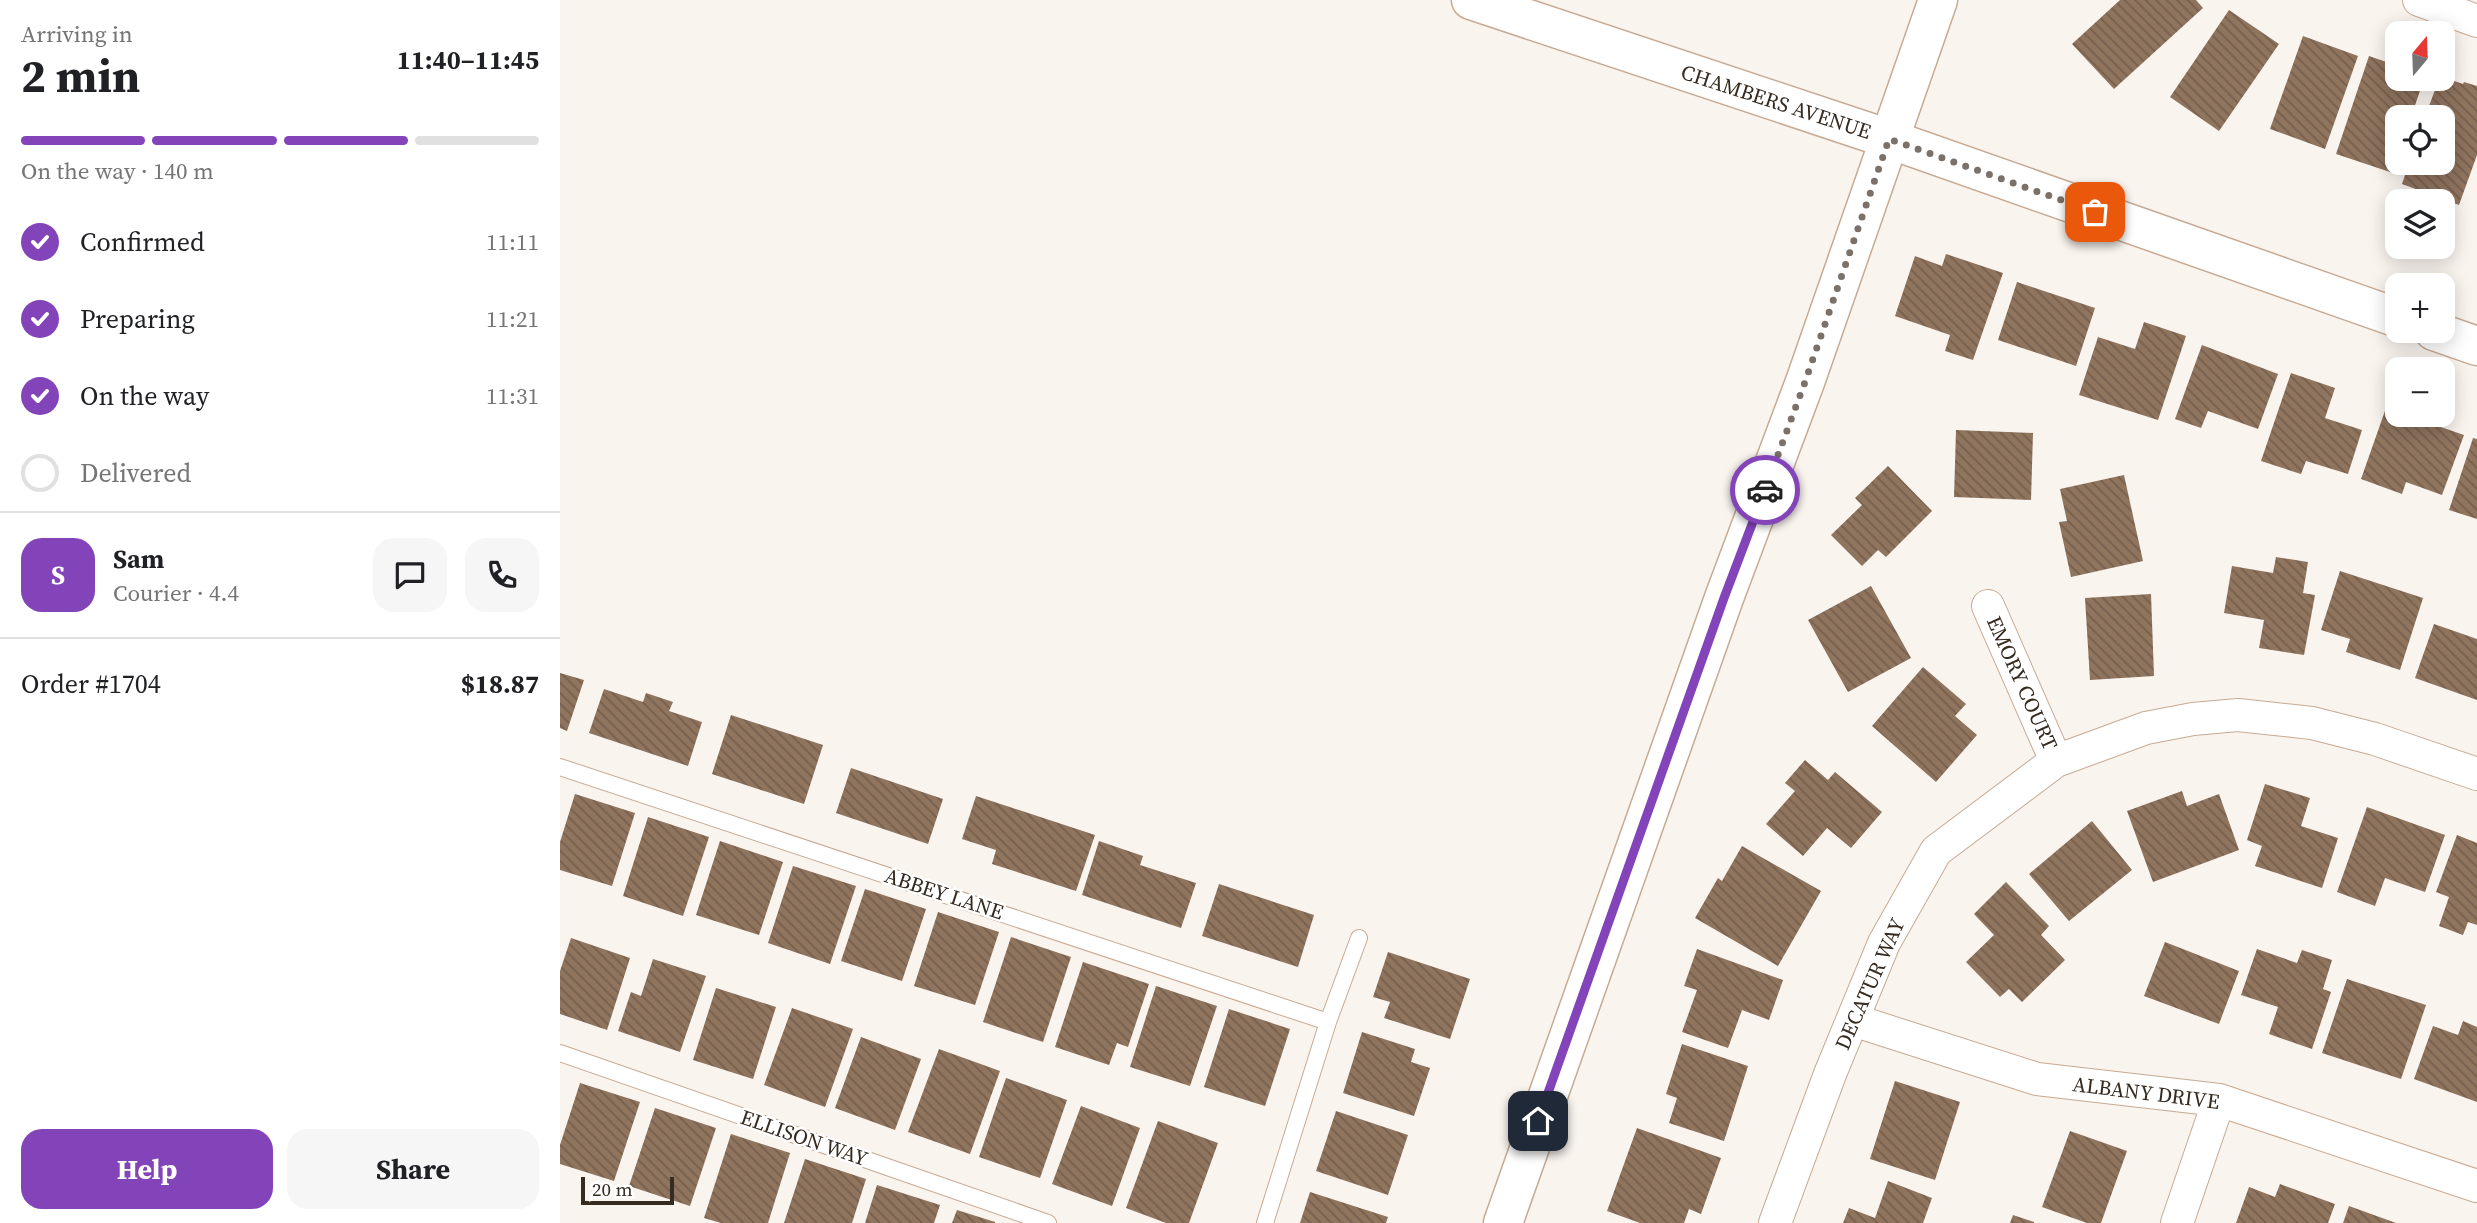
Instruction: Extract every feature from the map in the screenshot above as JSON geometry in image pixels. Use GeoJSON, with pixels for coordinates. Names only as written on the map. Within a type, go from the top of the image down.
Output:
{"type":"FeatureCollection","features":[{"type":"Feature","properties":{"kind":"main road","name":"CHAMBERS AVENUE"},"geometry":{"type":"LineString","coordinates":[[1471,0],[1889,139],[2385,313]]}},
{"type":"Feature","properties":{"kind":"main road"},"geometry":{"type":"LineString","coordinates":[[1503,1223],[1724,598],[1805,382],[1938,0]]}},
{"type":"Feature","properties":{"kind":"main road"},"geometry":{"type":"LineString","coordinates":[[2455,338],[2477,346]]}},
{"type":"Feature","properties":{"kind":"street"},"geometry":{"type":"LineString","coordinates":[[2419,0],[2477,21]]}},
{"type":"Feature","properties":{"kind":"street","name":"EMORY COURT"},"geometry":{"type":"LineString","coordinates":[[1988,606],[2056,761]]}},
{"type":"Feature","properties":{"kind":"street","name":"DECATUR WAY"},"geometry":{"type":"LineString","coordinates":[[1775,1223],[1830,1074],[1884,943],[1936,852],[2056,761],[2146,729],[2193,719],[2238,715],[2312,723],[2375,739],[2477,774]]}},
{"type":"Feature","properties":{"kind":"street","name":"ALBANY DRIVE"},"geometry":{"type":"LineString","coordinates":[[1853,1020],[2037,1079],[2219,1100],[2477,1186]]}},
{"type":"Feature","properties":{"kind":"street"},"geometry":{"type":"LineString","coordinates":[[2177,1223],[2219,1100]]}},
{"type":"Feature","properties":{"kind":"lane","name":"ABBEY LANE"},"geometry":{"type":"LineString","coordinates":[[560,766],[1328,1022]]}},
{"type":"Feature","properties":{"kind":"lane"},"geometry":{"type":"LineString","coordinates":[[1265,1223],[1328,1022],[1359,938]]}},
{"type":"Feature","properties":{"kind":"lane","name":"ELLISON WAY"},"geometry":{"type":"LineString","coordinates":[[560,1053],[1048,1223]]}},
{"type":"Feature","properties":{"kind":"building"},"geometry":{"type":"Polygon","coordinates":[[[2120,0],[2196,0],[2203,8],[2114,89],[2072,44],[2120,0]]]}},
{"type":"Feature","properties":{"kind":"building"},"geometry":{"type":"Polygon","coordinates":[[[2229,10],[2279,44],[2219,131],[2170,97],[2229,10]]]}},
{"type":"Feature","properties":{"kind":"building"},"geometry":{"type":"Polygon","coordinates":[[[2303,36],[2358,56],[2325,149],[2270,129],[2303,36]]]}},
{"type":"Feature","properties":{"kind":"building"},"geometry":{"type":"Polygon","coordinates":[[[2369,56],[2385,62],[2385,91],[2420,91],[2415,105],[2385,105],[2385,170],[2336,154],[2369,56]]]}},
{"type":"Feature","properties":{"kind":"building"},"geometry":{"type":"Polygon","coordinates":[[[2455,81],[2477,86],[2477,155],[2459,205],[2455,204],[2455,189],[2416,189],[2402,184],[2405,175],[2455,175],[2455,105],[2429,105],[2435,91],[2455,91],[2455,81]]]}},
{"type":"Feature","properties":{"kind":"building"},"geometry":{"type":"Polygon","coordinates":[[[1946,254],[2003,273],[1973,360],[1945,351],[1950,335],[1895,316],[1915,256],[1942,266],[1946,254]]]}},
{"type":"Feature","properties":{"kind":"building"},"geometry":{"type":"Polygon","coordinates":[[[2017,282],[2095,308],[2076,366],[1998,340],[2017,282]]]}},
{"type":"Feature","properties":{"kind":"building"},"geometry":{"type":"Polygon","coordinates":[[[2144,322],[2186,336],[2158,420],[2079,395],[2098,337],[2135,349],[2144,322]]]}},
{"type":"Feature","properties":{"kind":"building"},"geometry":{"type":"Polygon","coordinates":[[[2202,345],[2278,374],[2258,429],[2208,411],[2201,428],[2175,419],[2202,345]]]}},
{"type":"Feature","properties":{"kind":"building"},"geometry":{"type":"Polygon","coordinates":[[[2291,373],[2335,388],[2325,418],[2362,430],[2348,474],[2306,461],[2301,474],[2261,461],[2291,373]]]}},
{"type":"Feature","properties":{"kind":"building"},"geometry":{"type":"Polygon","coordinates":[[[2385,411],[2385,427],[2441,427],[2464,435],[2442,495],[2406,482],[2402,494],[2361,479],[2385,411]]]}},
{"type":"Feature","properties":{"kind":"building"},"geometry":{"type":"Polygon","coordinates":[[[1956,430],[2033,433],[2031,500],[1954,497],[1956,430]]]}},
{"type":"Feature","properties":{"kind":"building"},"geometry":{"type":"Polygon","coordinates":[[[2473,438],[2477,439],[2477,519],[2449,510],[2473,438]]]}},
{"type":"Feature","properties":{"kind":"building"},"geometry":{"type":"Polygon","coordinates":[[[1888,466],[1932,511],[1886,557],[1878,550],[1862,566],[1831,535],[1862,505],[1855,498],[1888,466]]]}},
{"type":"Feature","properties":{"kind":"building"},"geometry":{"type":"Polygon","coordinates":[[[2124,475],[2143,561],[2071,577],[2059,522],[2067,521],[2060,489],[2124,475]]]}},
{"type":"Feature","properties":{"kind":"building"},"geometry":{"type":"Polygon","coordinates":[[[2276,557],[2308,562],[2303,593],[2315,595],[2304,655],[2259,648],[2264,620],[2224,613],[2232,566],[2273,573],[2276,557]]]}},
{"type":"Feature","properties":{"kind":"building"},"geometry":{"type":"Polygon","coordinates":[[[2340,571],[2423,598],[2400,670],[2346,652],[2350,639],[2321,630],[2340,571]]]}},
{"type":"Feature","properties":{"kind":"building"},"geometry":{"type":"Polygon","coordinates":[[[1871,586],[1911,658],[1848,692],[1808,620],[1871,586]]]}},
{"type":"Feature","properties":{"kind":"building"},"geometry":{"type":"Polygon","coordinates":[[[2151,594],[2154,676],[2090,680],[2085,598],[2151,594]]]}},
{"type":"Feature","properties":{"kind":"building"},"geometry":{"type":"Polygon","coordinates":[[[2434,624],[2477,639],[2477,700],[2415,678],[2434,624]]]}},
{"type":"Feature","properties":{"kind":"building"},"geometry":{"type":"Polygon","coordinates":[[[1923,667],[1966,704],[1955,716],[1977,735],[1936,782],[1872,726],[1923,667]]]}},
{"type":"Feature","properties":{"kind":"building"},"geometry":{"type":"Polygon","coordinates":[[[560,673],[584,680],[567,731],[560,728],[560,673]]]}},
{"type":"Feature","properties":{"kind":"building"},"geometry":{"type":"Polygon","coordinates":[[[604,689],[643,702],[646,693],[673,702],[669,711],[702,722],[688,766],[589,733],[604,689]]]}},
{"type":"Feature","properties":{"kind":"building"},"geometry":{"type":"Polygon","coordinates":[[[731,715],[823,745],[804,804],[712,774],[731,715]]]}},
{"type":"Feature","properties":{"kind":"building"},"geometry":{"type":"Polygon","coordinates":[[[1805,760],[1828,780],[1835,772],[1882,812],[1851,848],[1827,828],[1803,856],[1766,824],[1795,791],[1785,783],[1805,760]]]}},
{"type":"Feature","properties":{"kind":"building"},"geometry":{"type":"Polygon","coordinates":[[[851,768],[943,799],[928,844],[836,813],[851,768]]]}},
{"type":"Feature","properties":{"kind":"building"},"geometry":{"type":"Polygon","coordinates":[[[2265,784],[2310,798],[2301,826],[2338,838],[2322,888],[2255,866],[2262,846],[2247,840],[2265,784]]]}},
{"type":"Feature","properties":{"kind":"building"},"geometry":{"type":"Polygon","coordinates":[[[2182,791],[2187,806],[2219,794],[2239,850],[2153,882],[2127,811],[2182,791]]]}},
{"type":"Feature","properties":{"kind":"building"},"geometry":{"type":"Polygon","coordinates":[[[575,794],[635,813],[612,886],[560,870],[560,842],[575,794]]]}},
{"type":"Feature","properties":{"kind":"building"},"geometry":{"type":"Polygon","coordinates":[[[976,796],[1095,835],[1076,891],[992,864],[996,850],[962,839],[976,796]]]}},
{"type":"Feature","properties":{"kind":"building"},"geometry":{"type":"Polygon","coordinates":[[[2367,807],[2445,835],[2425,892],[2385,878],[2375,906],[2337,892],[2367,807]]]}},
{"type":"Feature","properties":{"kind":"building"},"geometry":{"type":"Polygon","coordinates":[[[648,817],[709,837],[683,916],[623,896],[648,817]]]}},
{"type":"Feature","properties":{"kind":"building"},"geometry":{"type":"Polygon","coordinates":[[[2092,821],[2132,870],[2069,921],[2029,874],[2092,821]]]}},
{"type":"Feature","properties":{"kind":"building"},"geometry":{"type":"Polygon","coordinates":[[[2457,835],[2477,843],[2477,925],[2468,922],[2463,935],[2439,926],[2449,897],[2436,892],[2457,835]]]}},
{"type":"Feature","properties":{"kind":"building"},"geometry":{"type":"Polygon","coordinates":[[[720,841],[783,862],[759,935],[696,915],[720,841]]]}},
{"type":"Feature","properties":{"kind":"building"},"geometry":{"type":"Polygon","coordinates":[[[1099,841],[1143,856],[1140,865],[1196,883],[1181,928],[1082,895],[1099,841]]]}},
{"type":"Feature","properties":{"kind":"building"},"geometry":{"type":"Polygon","coordinates":[[[1742,846],[1821,891],[1778,966],[1695,918],[1718,878],[1722,881],[1742,846]]]}},
{"type":"Feature","properties":{"kind":"building"},"geometry":{"type":"Polygon","coordinates":[[[793,866],[856,886],[830,964],[768,943],[793,866]]]}},
{"type":"Feature","properties":{"kind":"building"},"geometry":{"type":"Polygon","coordinates":[[[2006,882],[2049,926],[2041,935],[2065,960],[2022,1002],[2009,989],[2000,997],[1966,962],[1994,935],[1974,914],[2006,882]]]}},
{"type":"Feature","properties":{"kind":"building"},"geometry":{"type":"Polygon","coordinates":[[[1219,884],[1314,915],[1298,967],[1202,936],[1219,884]]]}},
{"type":"Feature","properties":{"kind":"building"},"geometry":{"type":"Polygon","coordinates":[[[865,889],[926,909],[902,981],[841,961],[865,889]]]}},
{"type":"Feature","properties":{"kind":"building"},"geometry":{"type":"Polygon","coordinates":[[[938,912],[999,932],[975,1005],[914,986],[938,912]]]}},
{"type":"Feature","properties":{"kind":"building"},"geometry":{"type":"Polygon","coordinates":[[[1011,937],[1071,957],[1043,1042],[983,1022],[1011,937]]]}},
{"type":"Feature","properties":{"kind":"building"},"geometry":{"type":"Polygon","coordinates":[[[571,938],[630,958],[607,1030],[560,1014],[560,971],[571,938]]]}},
{"type":"Feature","properties":{"kind":"building"},"geometry":{"type":"Polygon","coordinates":[[[2165,942],[2239,971],[2219,1024],[2144,996],[2165,942]]]}},
{"type":"Feature","properties":{"kind":"building"},"geometry":{"type":"Polygon","coordinates":[[[1697,949],[1783,980],[1769,1020],[1742,1010],[1728,1048],[1682,1032],[1697,990],[1684,986],[1697,949]]]}},
{"type":"Feature","properties":{"kind":"building"},"geometry":{"type":"Polygon","coordinates":[[[2257,949],[2297,963],[2302,950],[2332,960],[2323,989],[2331,992],[2312,1049],[2269,1034],[2278,1007],[2241,995],[2257,949]]]}},
{"type":"Feature","properties":{"kind":"building"},"geometry":{"type":"Polygon","coordinates":[[[1388,952],[1470,979],[1450,1039],[1384,1018],[1390,1002],[1373,997],[1388,952]]]}},
{"type":"Feature","properties":{"kind":"building"},"geometry":{"type":"Polygon","coordinates":[[[653,959],[706,976],[680,1052],[618,1031],[631,992],[641,996],[653,959]]]}},
{"type":"Feature","properties":{"kind":"building"},"geometry":{"type":"Polygon","coordinates":[[[1083,962],[1149,984],[1128,1047],[1117,1043],[1109,1065],[1055,1047],[1083,962]]]}},
{"type":"Feature","properties":{"kind":"building"},"geometry":{"type":"Polygon","coordinates":[[[2347,979],[2426,1005],[2401,1079],[2322,1053],[2347,979]]]}},
{"type":"Feature","properties":{"kind":"building"},"geometry":{"type":"Polygon","coordinates":[[[1156,986],[1217,1006],[1190,1086],[1130,1067],[1156,986]]]}},
{"type":"Feature","properties":{"kind":"building"},"geometry":{"type":"Polygon","coordinates":[[[716,988],[776,1007],[753,1079],[693,1060],[716,988]]]}},
{"type":"Feature","properties":{"kind":"building"},"geometry":{"type":"Polygon","coordinates":[[[792,1008],[853,1029],[825,1107],[764,1085],[792,1008]]]}},
{"type":"Feature","properties":{"kind":"building"},"geometry":{"type":"Polygon","coordinates":[[[1229,1009],[1290,1029],[1265,1106],[1204,1087],[1229,1009]]]}},
{"type":"Feature","properties":{"kind":"building"},"geometry":{"type":"Polygon","coordinates":[[[2463,1021],[2477,1027],[2477,1102],[2414,1079],[2433,1026],[2458,1035],[2463,1021]]]}},
{"type":"Feature","properties":{"kind":"building"},"geometry":{"type":"Polygon","coordinates":[[[1362,1032],[1415,1049],[1411,1062],[1430,1068],[1414,1116],[1343,1093],[1362,1032]]]}},
{"type":"Feature","properties":{"kind":"building"},"geometry":{"type":"Polygon","coordinates":[[[861,1037],[921,1059],[895,1130],[835,1108],[861,1037]]]}},
{"type":"Feature","properties":{"kind":"building"},"geometry":{"type":"Polygon","coordinates":[[[1682,1044],[1748,1066],[1724,1141],[1669,1123],[1677,1098],[1666,1094],[1682,1044]]]}},
{"type":"Feature","properties":{"kind":"building"},"geometry":{"type":"Polygon","coordinates":[[[939,1049],[1000,1071],[970,1154],[908,1132],[939,1049]]]}},
{"type":"Feature","properties":{"kind":"building"},"geometry":{"type":"Polygon","coordinates":[[[1006,1078],[1067,1100],[1040,1178],[979,1157],[1006,1078]]]}},
{"type":"Feature","properties":{"kind":"building"},"geometry":{"type":"Polygon","coordinates":[[[1895,1081],[1960,1102],[1935,1180],[1870,1159],[1895,1081]]]}},
{"type":"Feature","properties":{"kind":"building"},"geometry":{"type":"Polygon","coordinates":[[[580,1083],[640,1102],[614,1181],[560,1164],[560,1145],[580,1083]]]}},
{"type":"Feature","properties":{"kind":"building"},"geometry":{"type":"Polygon","coordinates":[[[1081,1106],[1140,1128],[1112,1206],[1052,1184],[1081,1106]]]}},
{"type":"Feature","properties":{"kind":"building"},"geometry":{"type":"Polygon","coordinates":[[[655,1108],[716,1128],[690,1206],[629,1186],[655,1108]]]}},
{"type":"Feature","properties":{"kind":"building"},"geometry":{"type":"Polygon","coordinates":[[[1336,1111],[1408,1135],[1388,1195],[1316,1171],[1336,1111]]]}},
{"type":"Feature","properties":{"kind":"building"},"geometry":{"type":"Polygon","coordinates":[[[1158,1121],[1218,1143],[1189,1223],[1166,1223],[1126,1208],[1158,1121]]]}},
{"type":"Feature","properties":{"kind":"building"},"geometry":{"type":"Polygon","coordinates":[[[1637,1128],[1721,1158],[1701,1214],[1689,1209],[1684,1223],[1640,1223],[1607,1211],[1637,1128]]]}},
{"type":"Feature","properties":{"kind":"building"},"geometry":{"type":"Polygon","coordinates":[[[2070,1131],[2127,1151],[2101,1223],[2087,1223],[2042,1207],[2070,1131]]]}},
{"type":"Feature","properties":{"kind":"building"},"geometry":{"type":"Polygon","coordinates":[[[731,1134],[790,1153],[768,1223],[721,1223],[704,1218],[731,1134]]]}},
{"type":"Feature","properties":{"kind":"building"},"geometry":{"type":"Polygon","coordinates":[[[805,1159],[866,1179],[852,1223],[784,1223],[805,1159]]]}},
{"type":"Feature","properties":{"kind":"building"},"geometry":{"type":"Polygon","coordinates":[[[1888,1181],[1932,1198],[1923,1223],[1843,1223],[1849,1208],[1875,1218],[1888,1181]]]}},
{"type":"Feature","properties":{"kind":"building"},"geometry":{"type":"Polygon","coordinates":[[[2280,1184],[2335,1204],[2328,1223],[2236,1223],[2249,1187],[2275,1197],[2280,1184]]]}},
{"type":"Feature","properties":{"kind":"building"},"geometry":{"type":"Polygon","coordinates":[[[877,1185],[940,1205],[934,1223],[865,1223],[877,1185]]]}},
{"type":"Feature","properties":{"kind":"building"},"geometry":{"type":"Polygon","coordinates":[[[1310,1192],[1388,1217],[1386,1223],[1300,1223],[1310,1192]]]}},
{"type":"Feature","properties":{"kind":"building"},"geometry":{"type":"Polygon","coordinates":[[[2349,1206],[2396,1223],[2343,1223],[2349,1206]]]}},
{"type":"Feature","properties":{"kind":"building"},"geometry":{"type":"Polygon","coordinates":[[[957,1210],[995,1222],[995,1223],[952,1223],[957,1210]]]}},
{"type":"Feature","properties":{"kind":"building"},"geometry":{"type":"Polygon","coordinates":[[[2013,1215],[2034,1222],[2034,1223],[2010,1223],[2013,1215]]]}},
{"type":"Feature","properties":{"kind":"way so far"},"geometry":{"type":"LineString","coordinates":[[1765,490],[1889,139],[2095,212]]}},
{"type":"Feature","properties":{"kind":"route"},"geometry":{"type":"LineString","coordinates":[[1538,1121],[1765,490]]}}]}
